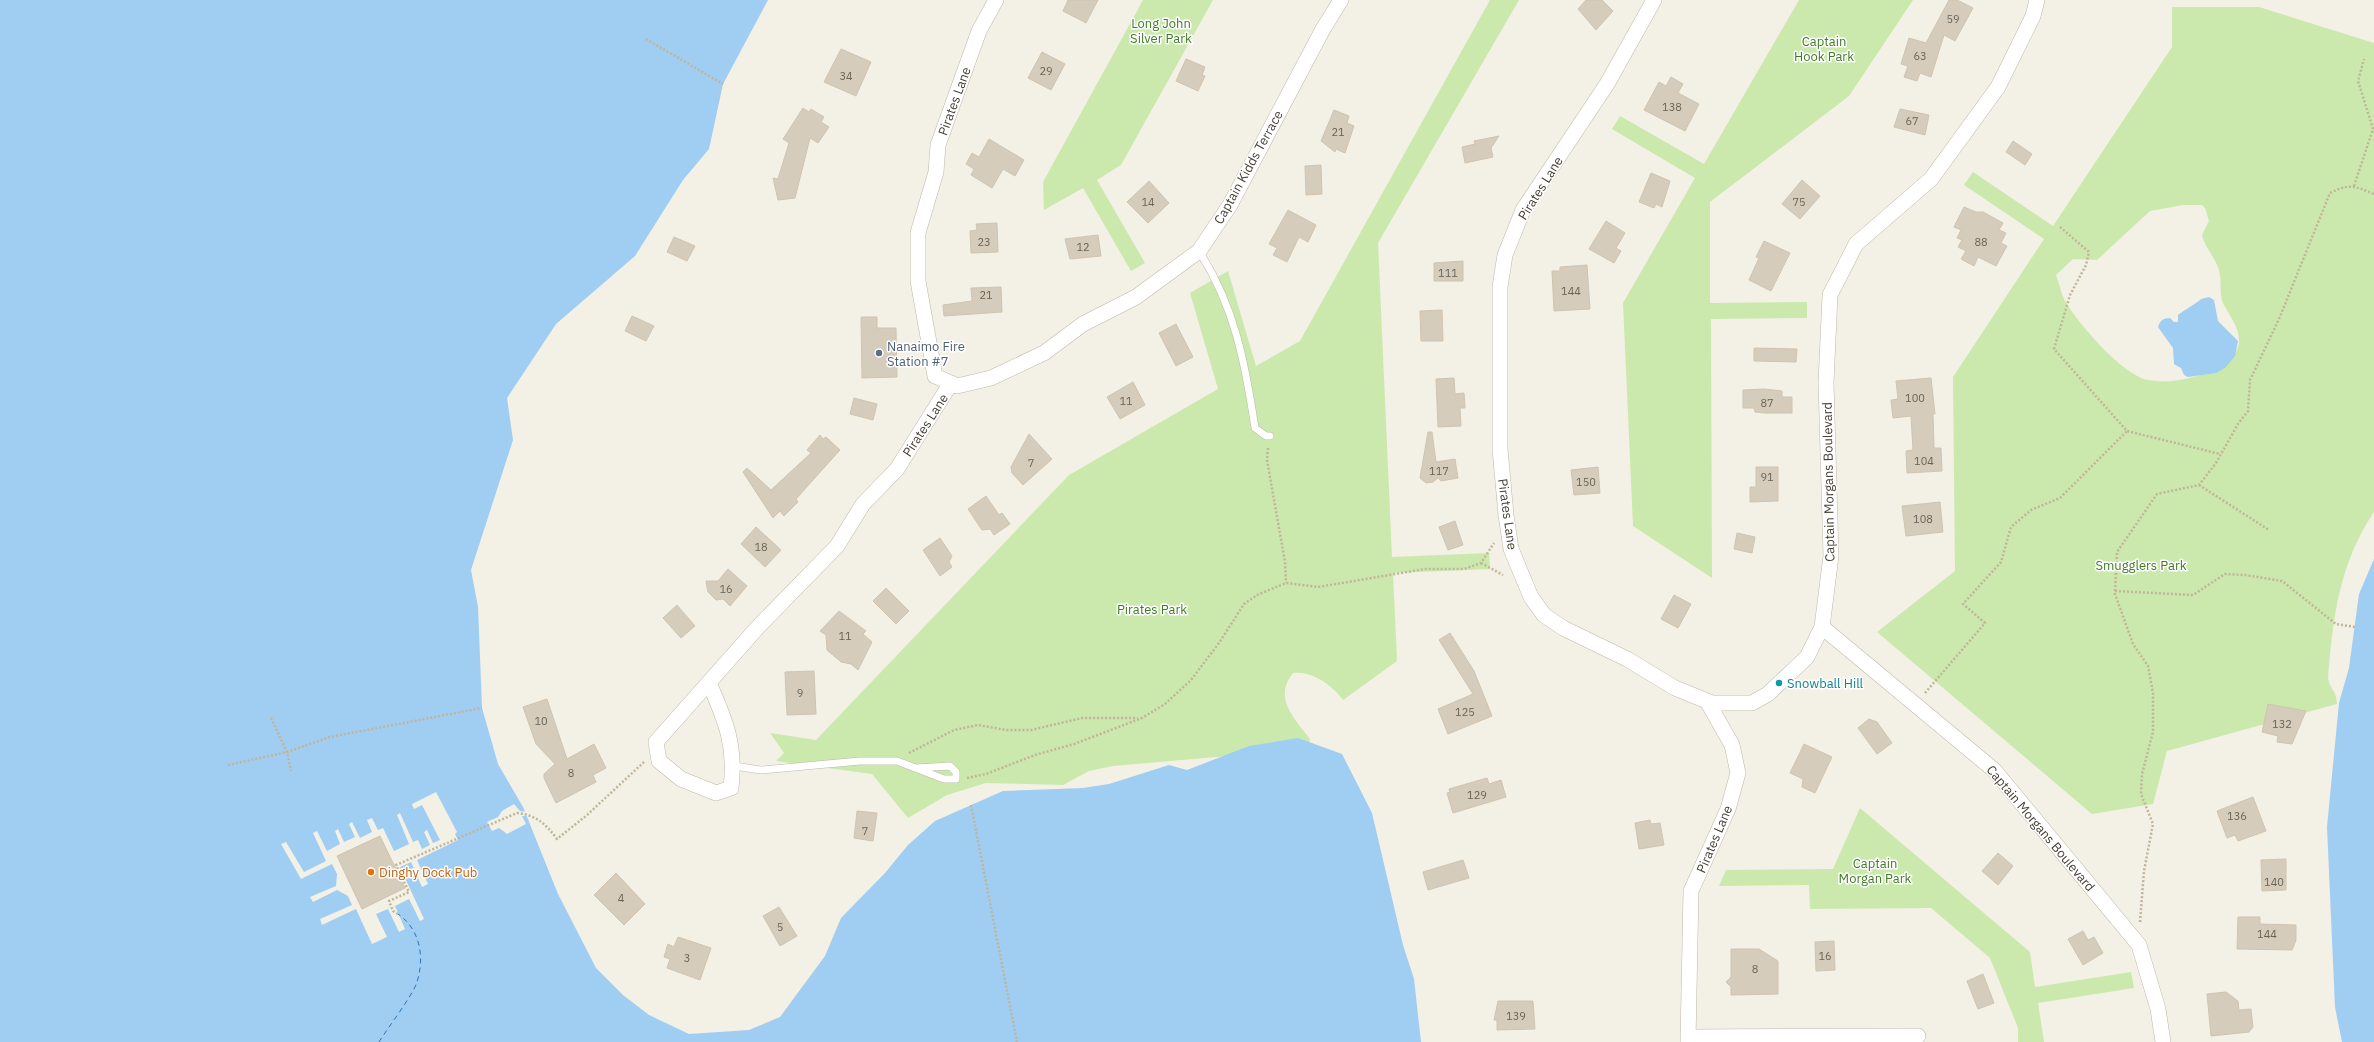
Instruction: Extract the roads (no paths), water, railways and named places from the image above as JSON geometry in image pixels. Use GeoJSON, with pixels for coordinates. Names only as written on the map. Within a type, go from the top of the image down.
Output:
{"type":"FeatureCollection","features":[{"type":"Feature","properties":{"kind":"street","name":"Pirates Lane"},"geometry":{"type":"LineString","coordinates":[[734,766],[731,788],[716,793],[681,779],[660,761],[656,742],[758,627],[837,546],[863,504],[897,469],[951,383],[935,376],[918,281],[918,233],[936,172],[938,145],[979,31],[996,0]]}},
{"type":"Feature","properties":{"kind":"street","name":"Captain Kidds Terrace"},"geometry":{"type":"LineString","coordinates":[[951,383],[957,386],[991,378],[1044,353],[1083,324],[1136,297],[1199,251],[1230,205],[1323,29],[1341,0]]}},
{"type":"Feature","properties":{"kind":"street","name":"Pirates Lane"},"geometry":{"type":"LineString","coordinates":[[1654,0],[1607,84],[1523,210],[1505,255],[1500,287],[1500,449],[1507,522],[1512,549],[1528,590],[1544,615],[1563,628],[1627,659],[1675,688],[1707,701],[1732,745],[1738,773],[1728,809],[1691,891],[1688,1040]]}},
{"type":"Feature","properties":{"kind":"street","name":"Captain Morgans Boulevard"},"geometry":{"type":"LineString","coordinates":[[2037,0],[2033,16],[1998,87],[1931,180],[1856,244],[1830,295],[1826,382],[1831,556],[1822,627],[1994,770],[2139,945],[2158,1010],[2163,1042]]}},
{"type":"Feature","properties":{"kind":"street"},"geometry":{"type":"LineString","coordinates":[[1707,701],[1712,703],[1752,703],[1768,694],[1807,657],[1822,627]]}},
{"type":"Feature","properties":{"kind":"street"},"geometry":{"type":"LineString","coordinates":[[709,684],[729,731],[734,766]]}},
{"type":"Feature","properties":{"kind":"street"},"geometry":{"type":"LineString","coordinates":[[1688,1040],[1918,1036]]}},
{"type":"Feature","properties":{"kind":"lane"},"geometry":{"type":"LineString","coordinates":[[1199,251],[1211,270],[1233,318],[1242,351],[1255,428],[1268,436]]}},
{"type":"Feature","properties":{"kind":"lane"},"geometry":{"type":"LineString","coordinates":[[734,766],[761,770],[860,761],[897,761],[916,768],[944,778],[956,778],[956,772],[950,766],[916,768]]}},
{"type":"Feature","properties":{"kind":"water"},"geometry":{"type":"Polygon","coordinates":[[[0,0],[768,0],[723,84],[709,149],[683,180],[635,256],[556,324],[507,398],[513,440],[471,570],[478,607],[482,708],[498,764],[523,807],[558,894],[596,968],[623,995],[649,1015],[689,1034],[749,1030],[780,1017],[825,956],[841,918],[885,873],[908,845],[935,821],[1003,791],[1083,788],[1109,784],[1169,765],[1187,770],[1249,746],[1298,738],[1342,754],[1372,813],[1403,945],[1414,979],[1421,1042],[0,1042],[0,0]]]}},
{"type":"Feature","properties":{"kind":"water"},"geometry":{"type":"Polygon","coordinates":[[[2209,297],[2214,300],[2218,321],[2238,341],[2235,356],[2225,368],[2216,373],[2188,377],[2184,375],[2181,368],[2174,364],[2173,348],[2158,327],[2164,319],[2170,318],[2174,322],[2178,322],[2178,315],[2201,299],[2209,297]]]}},
{"type":"Feature","properties":{"kind":"water"},"geometry":{"type":"Polygon","coordinates":[[[2374,559],[2374,1042],[2342,1042],[2335,1007],[2327,827],[2339,703],[2349,668],[2359,594],[2374,559]]]}},
{"type":"Feature","properties":{"kind":"place","name":"Nanaimo Fire Station #7"},"geometry":{"type":"Point","coordinates":[879,353]}},
{"type":"Feature","properties":{"kind":"place","name":"Snowball Hill"},"geometry":{"type":"Point","coordinates":[1779,683]}},
{"type":"Feature","properties":{"kind":"place","name":"Dinghy Dock Pub"},"geometry":{"type":"Point","coordinates":[371,872]}},
{"type":"Feature","properties":{"kind":"park label","name":"Long John Silver Park"},"geometry":{"type":"Point","coordinates":[1161,30]}},
{"type":"Feature","properties":{"kind":"park label","name":"Captain Hook Park"},"geometry":{"type":"Point","coordinates":[1824,48]}},
{"type":"Feature","properties":{"kind":"park label","name":"Smugglers Park"},"geometry":{"type":"Point","coordinates":[2141,565]}},
{"type":"Feature","properties":{"kind":"park label","name":"Pirates Park"},"geometry":{"type":"Point","coordinates":[1152,609]}},
{"type":"Feature","properties":{"kind":"park label","name":"Captain Morgan Park"},"geometry":{"type":"Point","coordinates":[1875,870]}}]}
